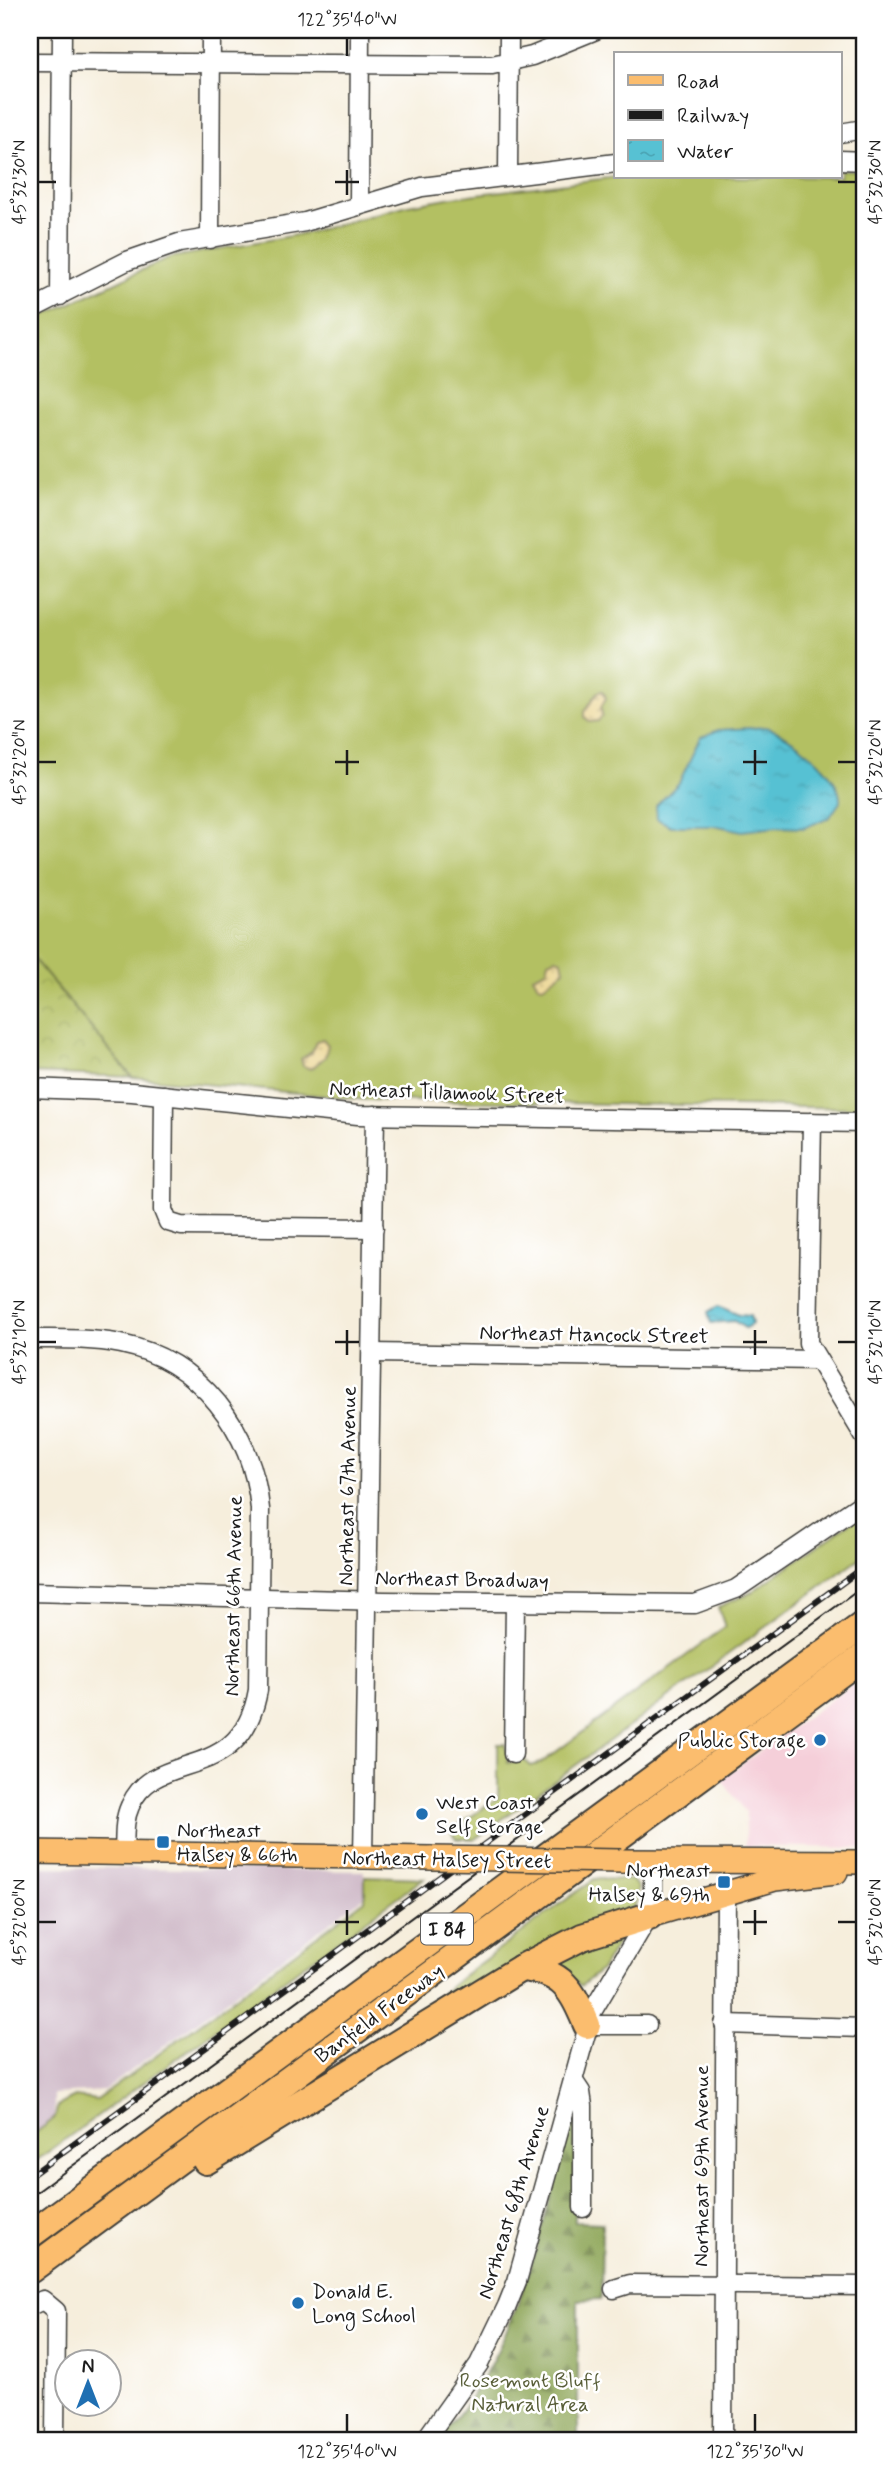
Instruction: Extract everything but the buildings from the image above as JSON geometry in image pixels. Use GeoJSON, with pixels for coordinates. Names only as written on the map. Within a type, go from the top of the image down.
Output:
{"type":"FeatureCollection","features":[{"type":"Feature","properties":{"kind":"highway","name":"Banfield Freeway"},"geometry":{"type":"LineString","coordinates":[[30,2235],[864,1624]]}},
{"type":"Feature","properties":{"kind":"highway","name":"Banfield Freeway"},"geometry":{"type":"LineString","coordinates":[[30,2270],[864,1656]]}},
{"type":"Feature","properties":{"kind":"highway"},"geometry":{"type":"LineString","coordinates":[[72,2240],[122,2216],[303,2100],[521,1968],[582,1937],[649,1916]]}},
{"type":"Feature","properties":{"kind":"highway"},"geometry":{"type":"LineString","coordinates":[[521,1968],[554,1975],[571,1990],[587,2025]]}},
{"type":"Feature","properties":{"kind":"main road","name":"Northeast Halsey Street"},"geometry":{"type":"LineString","coordinates":[[30,1852],[864,1863]]}},
{"type":"Feature","properties":{"kind":"main road"},"geometry":{"type":"LineString","coordinates":[[649,1916],[775,1879],[822,1876],[864,1863]]}},
{"type":"Feature","properties":{"kind":"street"},"geometry":{"type":"LineString","coordinates":[[60,296],[62,30]]}},
{"type":"Feature","properties":{"kind":"street"},"geometry":{"type":"LineString","coordinates":[[210,239],[211,30]]}},
{"type":"Feature","properties":{"kind":"street"},"geometry":{"type":"LineString","coordinates":[[359,205],[360,30]]}},
{"type":"Feature","properties":{"kind":"street"},"geometry":{"type":"LineString","coordinates":[[508,176],[509,30]]}},
{"type":"Feature","properties":{"kind":"street"},"geometry":{"type":"LineString","coordinates":[[30,62],[360,65],[509,63],[596,30]]}},
{"type":"Feature","properties":{"kind":"street"},"geometry":{"type":"LineString","coordinates":[[842,133],[864,129]]}},
{"type":"Feature","properties":{"kind":"street"},"geometry":{"type":"LineString","coordinates":[[842,160],[864,161]]}},
{"type":"Feature","properties":{"kind":"street"},"geometry":{"type":"LineString","coordinates":[[30,310],[141,255],[178,243],[305,222],[422,187],[614,163]]}},
{"type":"Feature","properties":{"kind":"street","name":"Northeast Tillamook Street"},"geometry":{"type":"LineString","coordinates":[[30,1088],[90,1089],[375,1115],[864,1123]]}},
{"type":"Feature","properties":{"kind":"street"},"geometry":{"type":"LineString","coordinates":[[164,1095],[163,1210],[168,1222],[181,1226],[374,1228]]}},
{"type":"Feature","properties":{"kind":"street","name":"Northeast 67th Avenue"},"geometry":{"type":"LineString","coordinates":[[363,1857],[375,1115]]}},
{"type":"Feature","properties":{"kind":"street"},"geometry":{"type":"LineString","coordinates":[[812,1122],[808,1343],[864,1436]]}},
{"type":"Feature","properties":{"kind":"street","name":"Northeast 66th Avenue"},"geometry":{"type":"LineString","coordinates":[[30,1339],[97,1340],[138,1348],[183,1371],[219,1403],[243,1443],[257,1485],[260,1509],[258,1690],[246,1727],[232,1745],[215,1757],[144,1785],[134,1798],[127,1815],[124,1854]]}},
{"type":"Feature","properties":{"kind":"street","name":"Northeast Hancock Street"},"geometry":{"type":"LineString","coordinates":[[372,1353],[816,1360]]}},
{"type":"Feature","properties":{"kind":"street","name":"Northeast Broadway"},"geometry":{"type":"LineString","coordinates":[[30,1591],[515,1603],[661,1605],[710,1601],[736,1589],[864,1502]]}},
{"type":"Feature","properties":{"kind":"street"},"geometry":{"type":"LineString","coordinates":[[513,1754],[515,1603]]}},
{"type":"Feature","properties":{"kind":"street","name":"Northeast 68th Avenue"},"geometry":{"type":"LineString","coordinates":[[425,2440],[480,2364],[507,2306],[521,2269],[587,2025],[596,2003],[653,1905],[653,1862]]}},
{"type":"Feature","properties":{"kind":"street","name":"Northeast 69th Avenue"},"geometry":{"type":"LineString","coordinates":[[723,2440],[726,1892]]}},
{"type":"Feature","properties":{"kind":"street"},"geometry":{"type":"LineString","coordinates":[[724,2024],[864,2028]]}},
{"type":"Feature","properties":{"kind":"street"},"geometry":{"type":"LineString","coordinates":[[587,2025],[647,2025]]}},
{"type":"Feature","properties":{"kind":"street","name":"Northeast 68th Avenue"},"geometry":{"type":"LineString","coordinates":[[573,2080],[581,2092],[583,2106],[583,2208]]}},
{"type":"Feature","properties":{"kind":"street"},"geometry":{"type":"LineString","coordinates":[[614,2289],[631,2284],[864,2286]]}},
{"type":"Feature","properties":{"kind":"street"},"geometry":{"type":"LineString","coordinates":[[30,2306],[43,2300],[56,2311],[55,2440]]}},
{"type":"Feature","properties":{"kind":"shaded area","name":"Public Storage"},"geometry":{"type":"Polygon","coordinates":[[[864,1676],[864,1848],[745,1846],[746,1812],[721,1779],[864,1676]]]}},
{"type":"Feature","properties":{"kind":"shaded area"},"geometry":{"type":"Polygon","coordinates":[[[30,1867],[364,1871],[364,1897],[104,2091],[54,2094],[54,2120],[30,2139],[30,1867]]]}},
{"type":"Feature","properties":{"kind":"green space"},"geometry":{"type":"Polygon","coordinates":[[[842,170],[864,170],[864,1108],[367,1100],[132,1077],[30,955],[30,322],[168,258],[307,233],[408,205],[614,177],[842,178],[842,170]]]}},
{"type":"Feature","properties":{"kind":"green space"},"geometry":{"type":"Polygon","coordinates":[[[30,955],[132,1077],[30,1073],[30,955]]]}},
{"type":"Feature","properties":{"kind":"green space"},"geometry":{"type":"Polygon","coordinates":[[[864,1513],[864,1555],[475,1839],[456,1839],[451,1830],[498,1798],[498,1744],[505,1744],[508,1763],[524,1759],[531,1766],[541,1763],[725,1627],[718,1607],[750,1593],[864,1513]]]}},
{"type":"Feature","properties":{"kind":"green space"},"geometry":{"type":"Polygon","coordinates":[[[365,1876],[424,1878],[30,2165],[30,2137],[55,2118],[57,2106],[75,2097],[97,2100],[365,1900],[365,1876]]]}},
{"type":"Feature","properties":{"kind":"green space"},"geometry":{"type":"Polygon","coordinates":[[[594,1879],[632,1880],[638,1888],[635,1907],[418,2018],[416,2015],[464,1975],[594,1879]]]}},
{"type":"Feature","properties":{"kind":"green space"},"geometry":{"type":"Polygon","coordinates":[[[620,1938],[602,1969],[581,1986],[556,1967],[563,1953],[620,1938]]]}},
{"type":"Feature","properties":{"kind":"green space","name":"Rosemont Bluff Natural Area"},"geometry":{"type":"Polygon","coordinates":[[[575,2105],[575,2222],[602,2223],[601,2299],[578,2300],[578,2440],[437,2440],[466,2404],[490,2366],[509,2325],[526,2282],[575,2105]]]}},
{"type":"Feature","properties":{"kind":"sand"},"geometry":{"type":"Polygon","coordinates":[[[603,691],[606,698],[601,707],[602,716],[598,721],[590,722],[585,717],[585,711],[598,692],[603,691]]]}},
{"type":"Feature","properties":{"kind":"sand"},"geometry":{"type":"Polygon","coordinates":[[[556,958],[562,960],[564,970],[543,986],[538,985],[533,976],[547,970],[549,961],[556,958]]]}},
{"type":"Feature","properties":{"kind":"sand"},"geometry":{"type":"Polygon","coordinates":[[[323,1039],[328,1045],[325,1057],[311,1069],[303,1066],[301,1059],[312,1052],[316,1041],[323,1039]]]}},
{"type":"Feature","properties":{"kind":"water"},"geometry":{"type":"Polygon","coordinates":[[[765,727],[788,737],[800,746],[813,756],[833,779],[840,802],[830,817],[804,828],[777,827],[742,831],[718,826],[671,826],[657,819],[656,806],[679,783],[700,738],[718,730],[765,727]]]}},
{"type":"Feature","properties":{"kind":"water"},"geometry":{"type":"Polygon","coordinates":[[[718,1306],[739,1315],[750,1316],[752,1324],[745,1328],[734,1321],[711,1323],[708,1312],[718,1306]]]}},
{"type":"Feature","properties":{"kind":"tram line"},"geometry":{"type":"LineString","coordinates":[[30,2197],[864,1586]]}},
{"type":"Feature","properties":{"kind":"railway"},"geometry":{"type":"LineString","coordinates":[[30,2176],[864,1567]]}},
{"type":"Feature","properties":{"kind":"place","name":"Public Storage"},"geometry":{"type":"Point","coordinates":[820,1740]}},
{"type":"Feature","properties":{"kind":"place","name":"West Coast Self Storage"},"geometry":{"type":"Point","coordinates":[422,1814]}},
{"type":"Feature","properties":{"kind":"place","name":"Northeast Halsey & 66th"},"geometry":{"type":"Point","coordinates":[163,1842]}},
{"type":"Feature","properties":{"kind":"place","name":"Northeast Halsey & 69th"},"geometry":{"type":"Point","coordinates":[724,1882]}},
{"type":"Feature","properties":{"kind":"place","name":"Donald E. Long School"},"geometry":{"type":"Point","coordinates":[298,2303]}}]}
